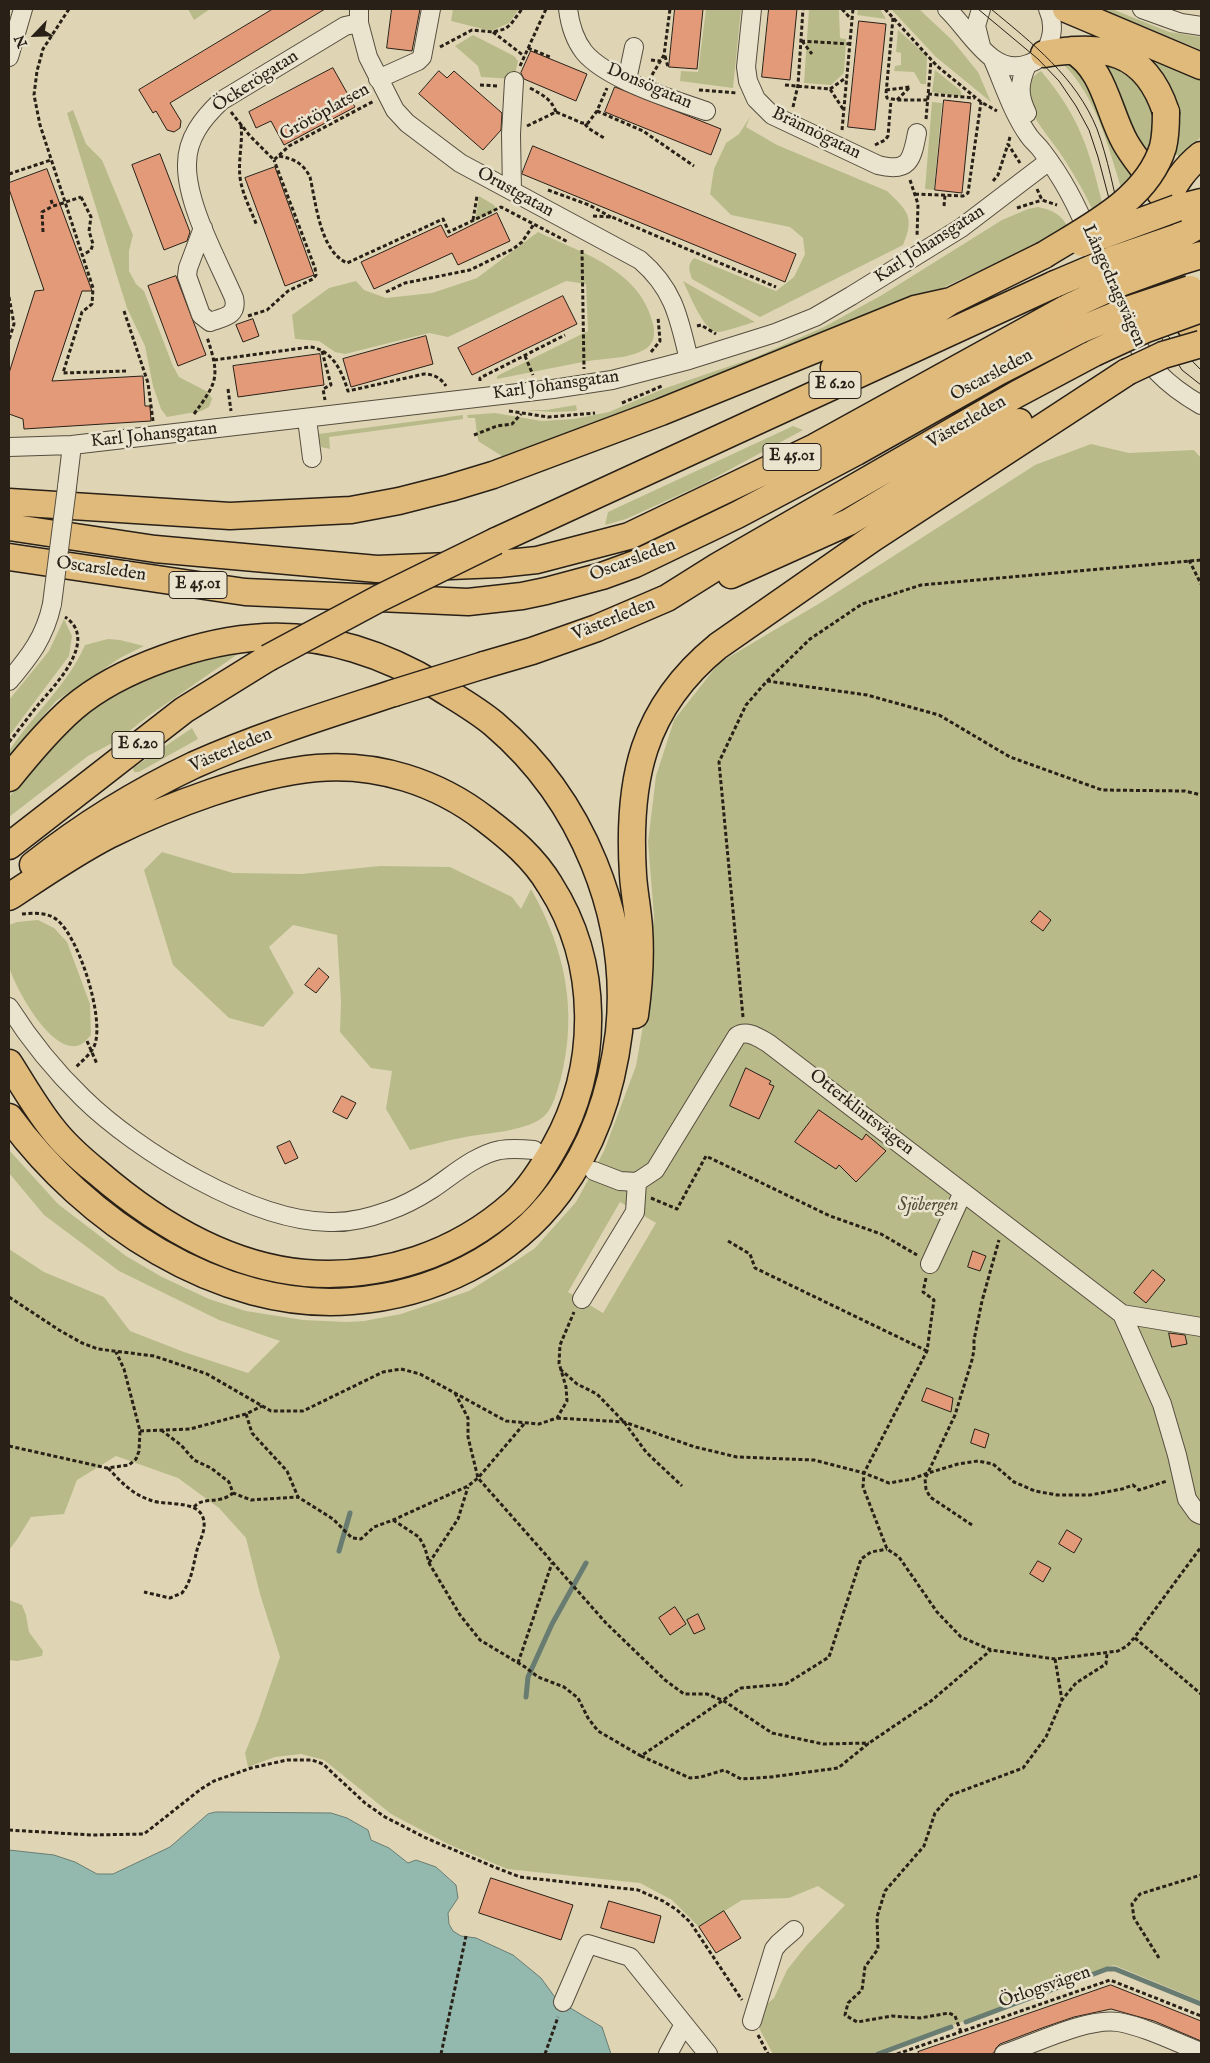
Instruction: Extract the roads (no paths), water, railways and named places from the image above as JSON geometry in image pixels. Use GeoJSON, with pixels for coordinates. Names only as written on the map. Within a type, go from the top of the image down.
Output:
{"type":"FeatureCollection","features":[{"type":"Feature","properties":{"kind":"highway"},"geometry":{"type":"LineString","coordinates":[[1066,9],[1201,66]]}},
{"type":"Feature","properties":{"kind":"highway"},"geometry":{"type":"LineString","coordinates":[[616,486],[921,321],[951,301],[1044,255],[1101,219],[1123,202],[1147,177],[1157,161],[1163,146],[1166,112],[1162,100],[1148,76],[1134,63],[1109,52],[1095,49],[1072,50],[1035,59]]}},
{"type":"Feature","properties":{"kind":"highway"},"geometry":{"type":"LineString","coordinates":[[1072,50],[1088,62],[1096,73],[1125,142],[1155,184],[1182,205]]}},
{"type":"Feature","properties":{"kind":"highway"},"geometry":{"type":"LineString","coordinates":[[1201,155],[1183,172],[1182,205],[1162,240],[1167,280],[1183,316],[1201,339]]}},
{"type":"Feature","properties":{"kind":"highway"},"geometry":{"type":"LineString","coordinates":[[1044,255],[1182,205]]}},
{"type":"Feature","properties":{"kind":"highway","name":"E 6.20"},"geometry":{"type":"LineString","coordinates":[[12,844],[184,710],[268,658],[380,598],[496,541],[1055,284],[1114,259],[1190,246],[1201,224]]}},
{"type":"Feature","properties":{"kind":"highway","name":"Oscarsleden"},"geometry":{"type":"LineString","coordinates":[[9,557],[245,592],[447,602],[492,600],[538,592],[602,576],[676,545],[780,493],[998,372],[1123,282],[1190,246]]}},
{"type":"Feature","properties":{"kind":"highway","name":"Oscarsleden"},"geometry":{"type":"LineString","coordinates":[[9,527],[156,549],[377,569],[499,564],[537,560],[629,536],[1074,318],[1198,295]]}},
{"type":"Feature","properties":{"kind":"highway","name":"Västerleden"},"geometry":{"type":"LineString","coordinates":[[9,884],[38,870],[63,841],[95,819],[193,766],[294,726],[532,651],[596,628],[667,598],[718,566],[1017,394],[1094,353],[1146,329],[1198,295]]}},
{"type":"Feature","properties":{"kind":"highway"},"geometry":{"type":"LineString","coordinates":[[9,502],[230,516],[351,510],[399,501],[493,475],[661,412],[915,309],[951,301]]}},
{"type":"Feature","properties":{"kind":"highway"},"geometry":{"type":"LineString","coordinates":[[667,598],[718,581],[849,522],[953,459],[1086,384],[1127,372],[1163,356],[1201,344]]}},
{"type":"Feature","properties":{"kind":"highway"},"geometry":{"type":"LineString","coordinates":[[609,1087],[621,1071],[631,1041],[640,973],[639,928],[633,874],[634,794],[644,747],[656,718],[671,695],[701,660],[718,646],[921,505],[1127,372]]}},
{"type":"Feature","properties":{"kind":"highway"},"geometry":{"type":"LineString","coordinates":[[9,778],[46,733],[77,704],[111,682],[186,651],[226,641],[266,637],[319,641],[358,650],[412,671],[479,713],[518,748],[558,794],[584,841],[607,900],[617,942],[621,970],[620,1019],[617,1048],[609,1087],[592,1137],[575,1170],[551,1204],[507,1244],[483,1260],[443,1281],[403,1294],[349,1302],[297,1300],[231,1284],[177,1261],[128,1232],[82,1198],[40,1156],[9,1117]]}},
{"type":"Feature","properties":{"kind":"highway"},"geometry":{"type":"LineString","coordinates":[[9,1063],[52,1129],[75,1154],[145,1210],[187,1236],[239,1258],[265,1266],[296,1272],[324,1274],[372,1272],[428,1257],[453,1245],[496,1218],[516,1200],[546,1162],[562,1135],[574,1105],[584,1068],[588,1041],[587,990],[582,956],[569,923],[550,884],[534,863],[512,840],[464,803],[414,780],[369,769],[316,768],[270,776],[226,788],[116,832],[38,870],[12,906]]}},
{"type":"Feature","properties":{"kind":"street"},"geometry":{"type":"LineString","coordinates":[[9,57],[23,9]]}},
{"type":"Feature","properties":{"kind":"street"},"geometry":{"type":"LineString","coordinates":[[378,78],[418,61],[422,57],[432,9]]}},
{"type":"Feature","properties":{"kind":"street","name":"Donsögatan"},"geometry":{"type":"LineString","coordinates":[[568,9],[572,30],[577,41],[585,53],[600,66],[628,77],[663,96],[706,111]]}},
{"type":"Feature","properties":{"kind":"street","name":"Brännögatan"},"geometry":{"type":"LineString","coordinates":[[752,9],[746,67],[748,81],[756,99],[772,115],[878,165],[893,169],[904,166],[912,156],[917,133]]}},
{"type":"Feature","properties":{"kind":"street"},"geometry":{"type":"LineString","coordinates":[[947,9],[989,55],[1008,66],[1035,59]]}},
{"type":"Feature","properties":{"kind":"street"},"geometry":{"type":"LineString","coordinates":[[981,9],[976,26],[978,40],[989,55]]}},
{"type":"Feature","properties":{"kind":"street","name":"Långedragsvägen"},"geometry":{"type":"LineString","coordinates":[[1045,156],[1020,97],[1020,84],[1052,33],[1052,22],[1048,9]]}},
{"type":"Feature","properties":{"kind":"street"},"geometry":{"type":"LineString","coordinates":[[1142,9],[1181,23],[1201,26]]}},
{"type":"Feature","properties":{"kind":"street","name":"Orustgatan"},"geometry":{"type":"LineString","coordinates":[[359,16],[368,57],[386,95],[395,110],[407,123],[460,163],[640,260],[655,273],[666,288],[682,330],[689,360]]}},
{"type":"Feature","properties":{"kind":"street","name":"Öckerögatan"},"geometry":{"type":"LineString","coordinates":[[203,228],[188,268],[187,276],[201,315],[210,322],[227,316],[236,306],[203,228],[189,181],[187,163],[196,131],[208,113],[221,101],[346,26],[359,16]]}},
{"type":"Feature","properties":{"kind":"street"},"geometry":{"type":"LineString","coordinates":[[628,77],[634,47]]}},
{"type":"Feature","properties":{"kind":"street","name":"Långedragsvägen"},"geometry":{"type":"LineString","coordinates":[[989,55],[1029,136],[1061,179],[1081,215],[1136,344],[1165,381],[1180,393],[1201,405]]}},
{"type":"Feature","properties":{"kind":"street"},"geometry":{"type":"LineString","coordinates":[[512,191],[514,81]]}},
{"type":"Feature","properties":{"kind":"street","name":"Karl Johansgatan"},"geometry":{"type":"LineString","coordinates":[[9,447],[72,445],[554,389],[612,380],[689,360],[776,334],[815,317],[961,228],[1045,156]]}},
{"type":"Feature","properties":{"kind":"street"},"geometry":{"type":"LineString","coordinates":[[307,418],[312,458]]}},
{"type":"Feature","properties":{"kind":"street"},"geometry":{"type":"LineString","coordinates":[[9,681],[37,646],[56,609],[72,445]]}},
{"type":"Feature","properties":{"kind":"street"},"geometry":{"type":"LineString","coordinates":[[9,1007],[39,1051],[83,1099],[112,1123],[178,1169],[214,1188],[280,1214],[309,1221],[329,1222],[348,1221],[388,1211],[411,1202],[488,1154],[501,1150],[534,1150]]}},
{"type":"Feature","properties":{"kind":"street","name":"Otterklintsvägen"},"geometry":{"type":"LineString","coordinates":[[637,1188],[655,1170],[726,1051],[737,1036],[744,1033],[758,1037],[774,1047],[1122,1314]]}},
{"type":"Feature","properties":{"kind":"street"},"geometry":{"type":"LineString","coordinates":[[582,1299],[635,1212],[637,1188],[594,1171]]}},
{"type":"Feature","properties":{"kind":"street"},"geometry":{"type":"LineString","coordinates":[[930,1264],[963,1192]]}},
{"type":"Feature","properties":{"kind":"street"},"geometry":{"type":"LineString","coordinates":[[1122,1314],[1201,1327]]}},
{"type":"Feature","properties":{"kind":"street"},"geometry":{"type":"LineString","coordinates":[[1122,1314],[1162,1404],[1187,1500],[1197,1513],[1201,1515]]}},
{"type":"Feature","properties":{"kind":"street"},"geometry":{"type":"LineString","coordinates":[[752,2021],[774,1949],[778,1943],[794,1930]]}},
{"type":"Feature","properties":{"kind":"street"},"geometry":{"type":"LineString","coordinates":[[563,2002],[588,1944],[630,1957],[708,2054]]}},
{"type":"Feature","properties":{"kind":"street"},"geometry":{"type":"LineString","coordinates":[[1004,2054],[1084,2026],[1101,2022],[1117,2022],[1133,2026],[1201,2052]]}},
{"type":"Feature","properties":{"kind":"street"},"geometry":{"type":"LineString","coordinates":[[668,2054],[684,2024]]}},
{"type":"Feature","properties":{"kind":"water"},"geometry":{"type":"Polygon","coordinates":[[[216,1812],[331,1813],[347,1818],[368,1830],[371,1840],[389,1848],[408,1863],[416,1860],[436,1867],[456,1885],[458,1898],[448,1913],[449,1924],[453,1931],[461,1936],[476,1938],[513,1955],[541,1978],[557,2000],[602,2027],[611,2054],[9,2054],[9,1850],[54,1855],[75,1862],[97,1874],[113,1874],[170,1847],[208,1814],[216,1812]]]}},
{"type":"Feature","properties":{"kind":"waterway"},"geometry":{"type":"LineString","coordinates":[[339,1551],[350,1513]]}},
{"type":"Feature","properties":{"kind":"waterway"},"geometry":{"type":"LineString","coordinates":[[526,1697],[528,1677],[552,1624],[586,1563]]}},
{"type":"Feature","properties":{"kind":"waterway"},"geometry":{"type":"LineString","coordinates":[[966,2022],[1107,1969],[1115,1969],[1201,2004]]}},
{"type":"Feature","properties":{"kind":"waterway"},"geometry":{"type":"LineString","coordinates":[[878,2054],[951,2027]]}},
{"type":"Feature","properties":{"kind":"tram line"},"geometry":{"type":"LineString","coordinates":[[978,9],[1038,59],[1059,81],[1076,106],[1089,130],[1098,157],[1135,297],[1182,370],[1201,385]]}},
{"type":"Feature","properties":{"kind":"tram line"},"geometry":{"type":"LineString","coordinates":[[991,9],[1052,62],[1088,110],[1097,129],[1104,152],[1121,222]]}},
{"type":"Feature","properties":{"kind":"tram line"},"geometry":{"type":"LineString","coordinates":[[1158,322],[1165,333],[1201,370]]}},
{"type":"Feature","properties":{"kind":"park label","name":"Sjöbergen"},"geometry":{"type":"Point","coordinates":[928,1206]}}]}
